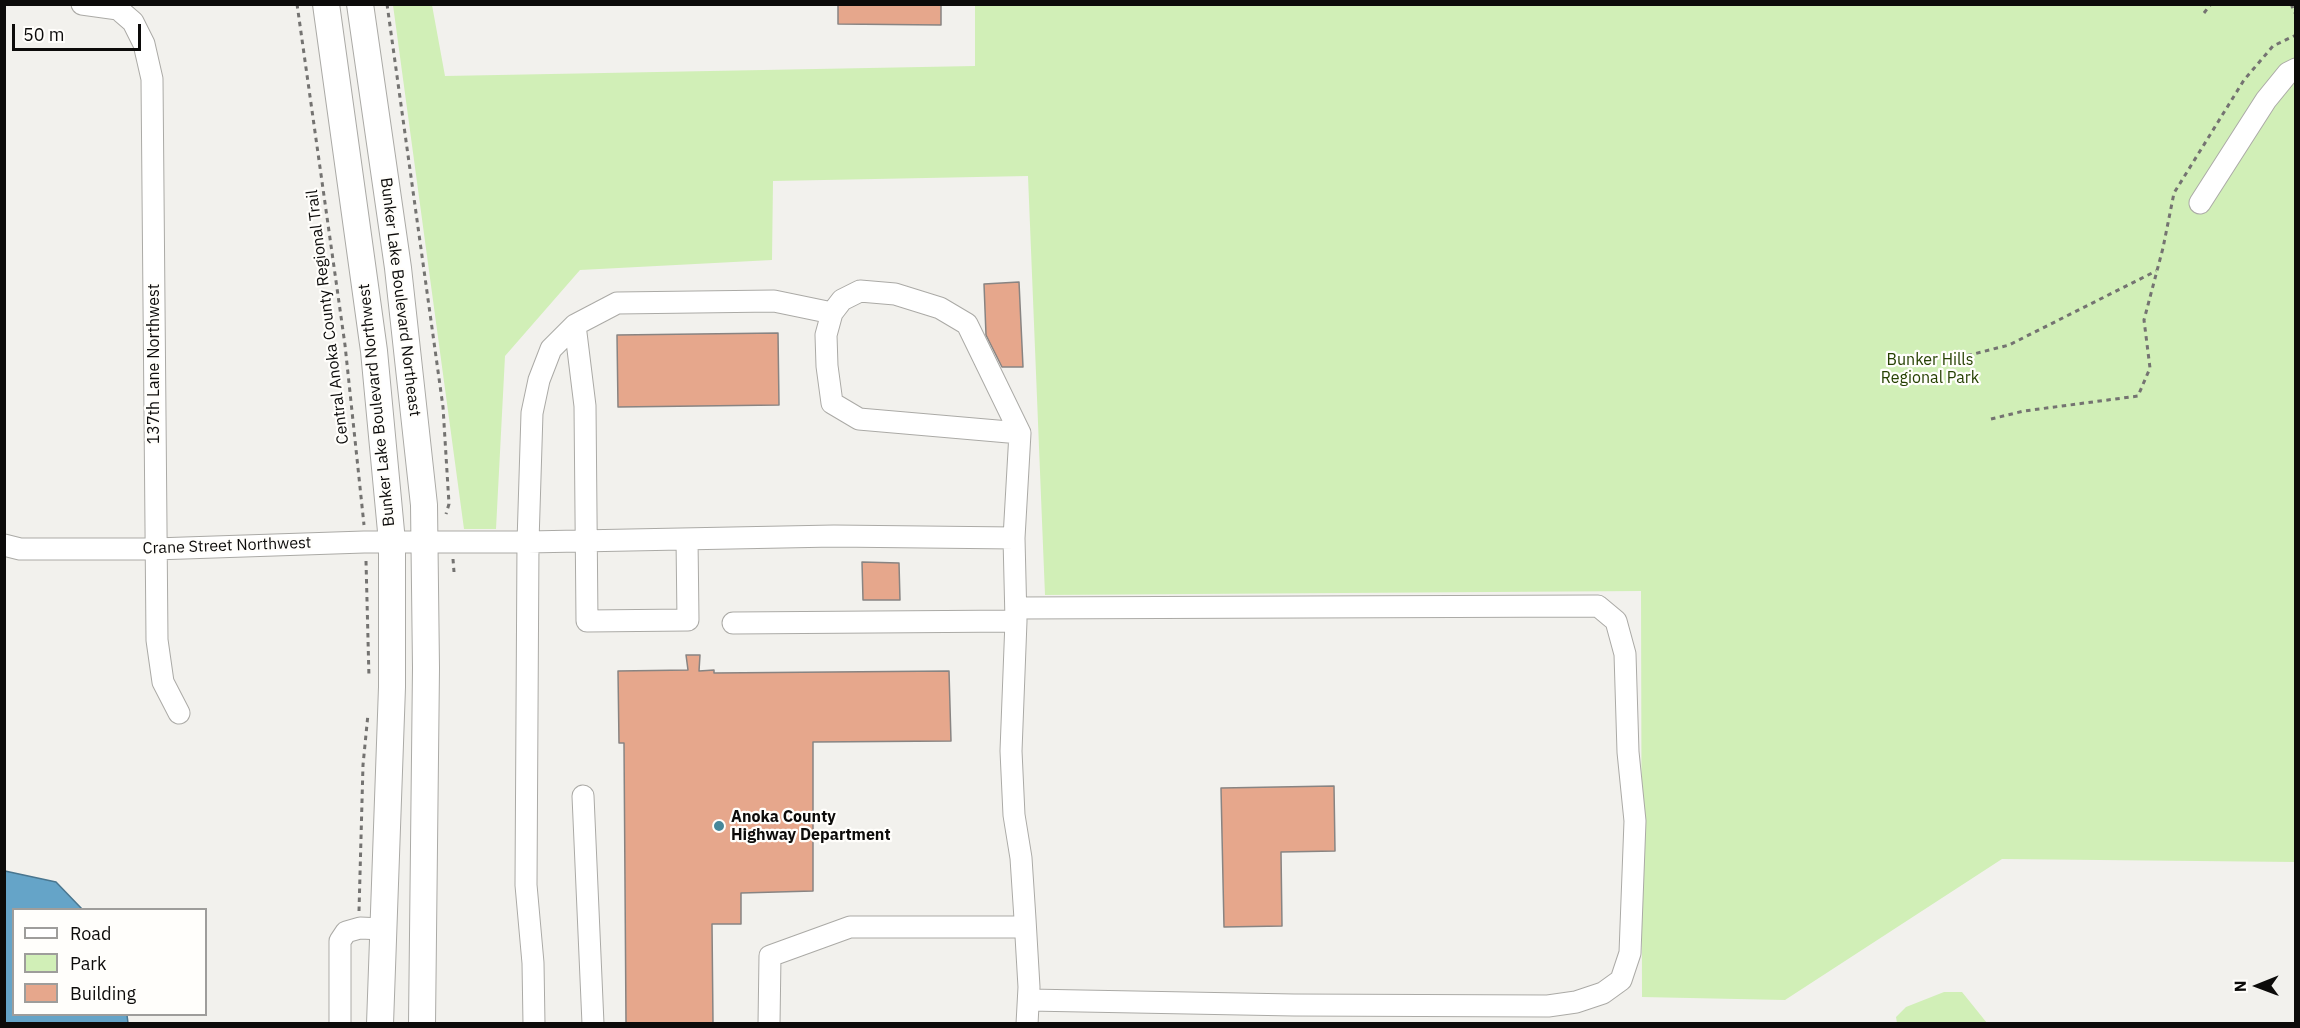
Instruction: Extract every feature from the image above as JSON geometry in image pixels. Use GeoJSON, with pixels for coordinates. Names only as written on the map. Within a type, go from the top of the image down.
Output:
{"type":"FeatureCollection","features":[{"type":"Feature","properties":{"kind":"main road","name":"Bunker Lake Boulevard Northwest"},"geometry":{"type":"LineString","coordinates":[[326,4],[374,351],[392,542],[392,687],[380,1023]]}},
{"type":"Feature","properties":{"kind":"main road","name":"Bunker Lake Boulevard Northeast"},"geometry":{"type":"LineString","coordinates":[[360,4],[399,268],[424,505],[422,1023]]}},
{"type":"Feature","properties":{"kind":"street","name":"137th Lane Northwest"},"geometry":{"type":"LineString","coordinates":[[82,4],[118,9],[128,17],[144,44],[152,79],[157,640],[163,682],[179,712]]}},
{"type":"Feature","properties":{"kind":"street"},"geometry":{"type":"LineString","coordinates":[[2200,203],[2266,100],[2288,73],[2295,69]]}},
{"type":"Feature","properties":{"kind":"street"},"geometry":{"type":"LineString","coordinates":[[1020,433],[859,419],[832,403],[826,366],[826,336],[832,313],[842,300],[860,291],[895,294],[940,308],[967,324],[1020,433],[1014,538],[1016,614],[1012,666],[1015,710],[1012,790],[1021,858],[1026,927],[1029,1000],[1027,1023]]}},
{"type":"Feature","properties":{"kind":"street"},"geometry":{"type":"LineString","coordinates":[[534,1023],[533,963],[526,885],[528,542],[532,413],[536,391],[551,349],[575,325],[617,303],[774,301],[832,313]]}},
{"type":"Feature","properties":{"kind":"street"},"geometry":{"type":"LineString","coordinates":[[575,325],[585,406],[587,621],[687,620],[687,539]]}},
{"type":"Feature","properties":{"kind":"street","name":"Crane Street Northwest"},"geometry":{"type":"LineString","coordinates":[[4,545],[20,549],[155,549],[392,542],[1014,538]]}},
{"type":"Feature","properties":{"kind":"street"},"geometry":{"type":"LineString","coordinates":[[733,623],[1016,614],[1598,606],[1616,621],[1625,654],[1629,752],[1635,821],[1630,952],[1621,980],[1603,993],[1576,1002],[1548,1006],[1294,1005],[1029,1000]]}},
{"type":"Feature","properties":{"kind":"street"},"geometry":{"type":"LineString","coordinates":[[583,796],[593,1023]]}},
{"type":"Feature","properties":{"kind":"street"},"geometry":{"type":"LineString","coordinates":[[769,1023],[770,956],[850,927],[1026,927]]}},
{"type":"Feature","properties":{"kind":"street"},"geometry":{"type":"LineString","coordinates":[[340,1023],[340,941],[346,932],[360,928],[383,930]]}},
{"type":"Feature","properties":{"kind":"path","name":"Central Anoka County Regional Trail"},"geometry":{"type":"LineString","coordinates":[[297,4],[345,345],[363,519]]}},
{"type":"Feature","properties":{"kind":"path"},"geometry":{"type":"LineString","coordinates":[[387,4],[444,407],[449,504],[446,512]]}},
{"type":"Feature","properties":{"kind":"path"},"geometry":{"type":"LineString","coordinates":[[2204,13],[2211,4]]}},
{"type":"Feature","properties":{"kind":"path"},"geometry":{"type":"LineString","coordinates":[[2291,4],[2295,15]]}},
{"type":"Feature","properties":{"kind":"path"},"geometry":{"type":"LineString","coordinates":[[1991,419],[2024,411],[2122,400],[2138,396],[2150,368],[2144,320],[2174,193],[2244,80],[2273,46],[2295,35]]}},
{"type":"Feature","properties":{"kind":"path"},"geometry":{"type":"LineString","coordinates":[[1950,360],[2009,345],[2156,271]]}},
{"type":"Feature","properties":{"kind":"path"},"geometry":{"type":"LineString","coordinates":[[367,565],[369,689]]}},
{"type":"Feature","properties":{"kind":"path"},"geometry":{"type":"LineString","coordinates":[[359,914],[357,902],[368,707]]}},
{"type":"Feature","properties":{"kind":"green space","name":"Bunker Hills Regional Park"},"geometry":{"type":"Polygon","coordinates":[[[975,4],[2295,5],[2295,862],[2002,859],[1785,1000],[1642,997],[1641,591],[1045,595],[1028,176],[773,181],[772,260],[580,270],[505,356],[496,529],[464,529],[393,5],[432,5],[445,76],[975,66],[975,4]]]}},
{"type":"Feature","properties":{"kind":"green space"},"geometry":{"type":"Polygon","coordinates":[[[1944,992],[1962,992],[1987,1023],[1897,1023],[1896,1017],[1906,1007],[1944,992]]]}},
{"type":"Feature","properties":{"kind":"water"},"geometry":{"type":"Polygon","coordinates":[[[5,871],[56,882],[81,908],[12,908],[12,1016],[127,1016],[128,1023],[5,1023],[5,871]]]}},
{"type":"Feature","properties":{"kind":"building"},"geometry":{"type":"Polygon","coordinates":[[[838,4],[941,4],[941,25],[838,24],[838,4]]]}},
{"type":"Feature","properties":{"kind":"building"},"geometry":{"type":"Polygon","coordinates":[[[1019,282],[1023,367],[1002,367],[986,335],[984,284],[1019,282]]]}},
{"type":"Feature","properties":{"kind":"building"},"geometry":{"type":"Polygon","coordinates":[[[778,333],[779,405],[618,407],[617,335],[778,333]]]}},
{"type":"Feature","properties":{"kind":"building"},"geometry":{"type":"Polygon","coordinates":[[[862,562],[899,563],[900,600],[863,600],[862,562]]]}},
{"type":"Feature","properties":{"kind":"building","name":"Anoka County Highway Department"},"geometry":{"type":"Polygon","coordinates":[[[686,655],[700,655],[699,671],[714,670],[714,673],[949,671],[951,741],[813,742],[813,891],[741,893],[741,924],[712,924],[713,1023],[626,1023],[624,743],[619,743],[618,671],[688,670],[686,655]]]}},
{"type":"Feature","properties":{"kind":"building"},"geometry":{"type":"Polygon","coordinates":[[[1334,786],[1335,851],[1281,852],[1282,926],[1224,927],[1221,788],[1334,786]]]}},
{"type":"Feature","properties":{"kind":"place","name":"Anoka County Highway Department"},"geometry":{"type":"Point","coordinates":[719,826]}}]}
